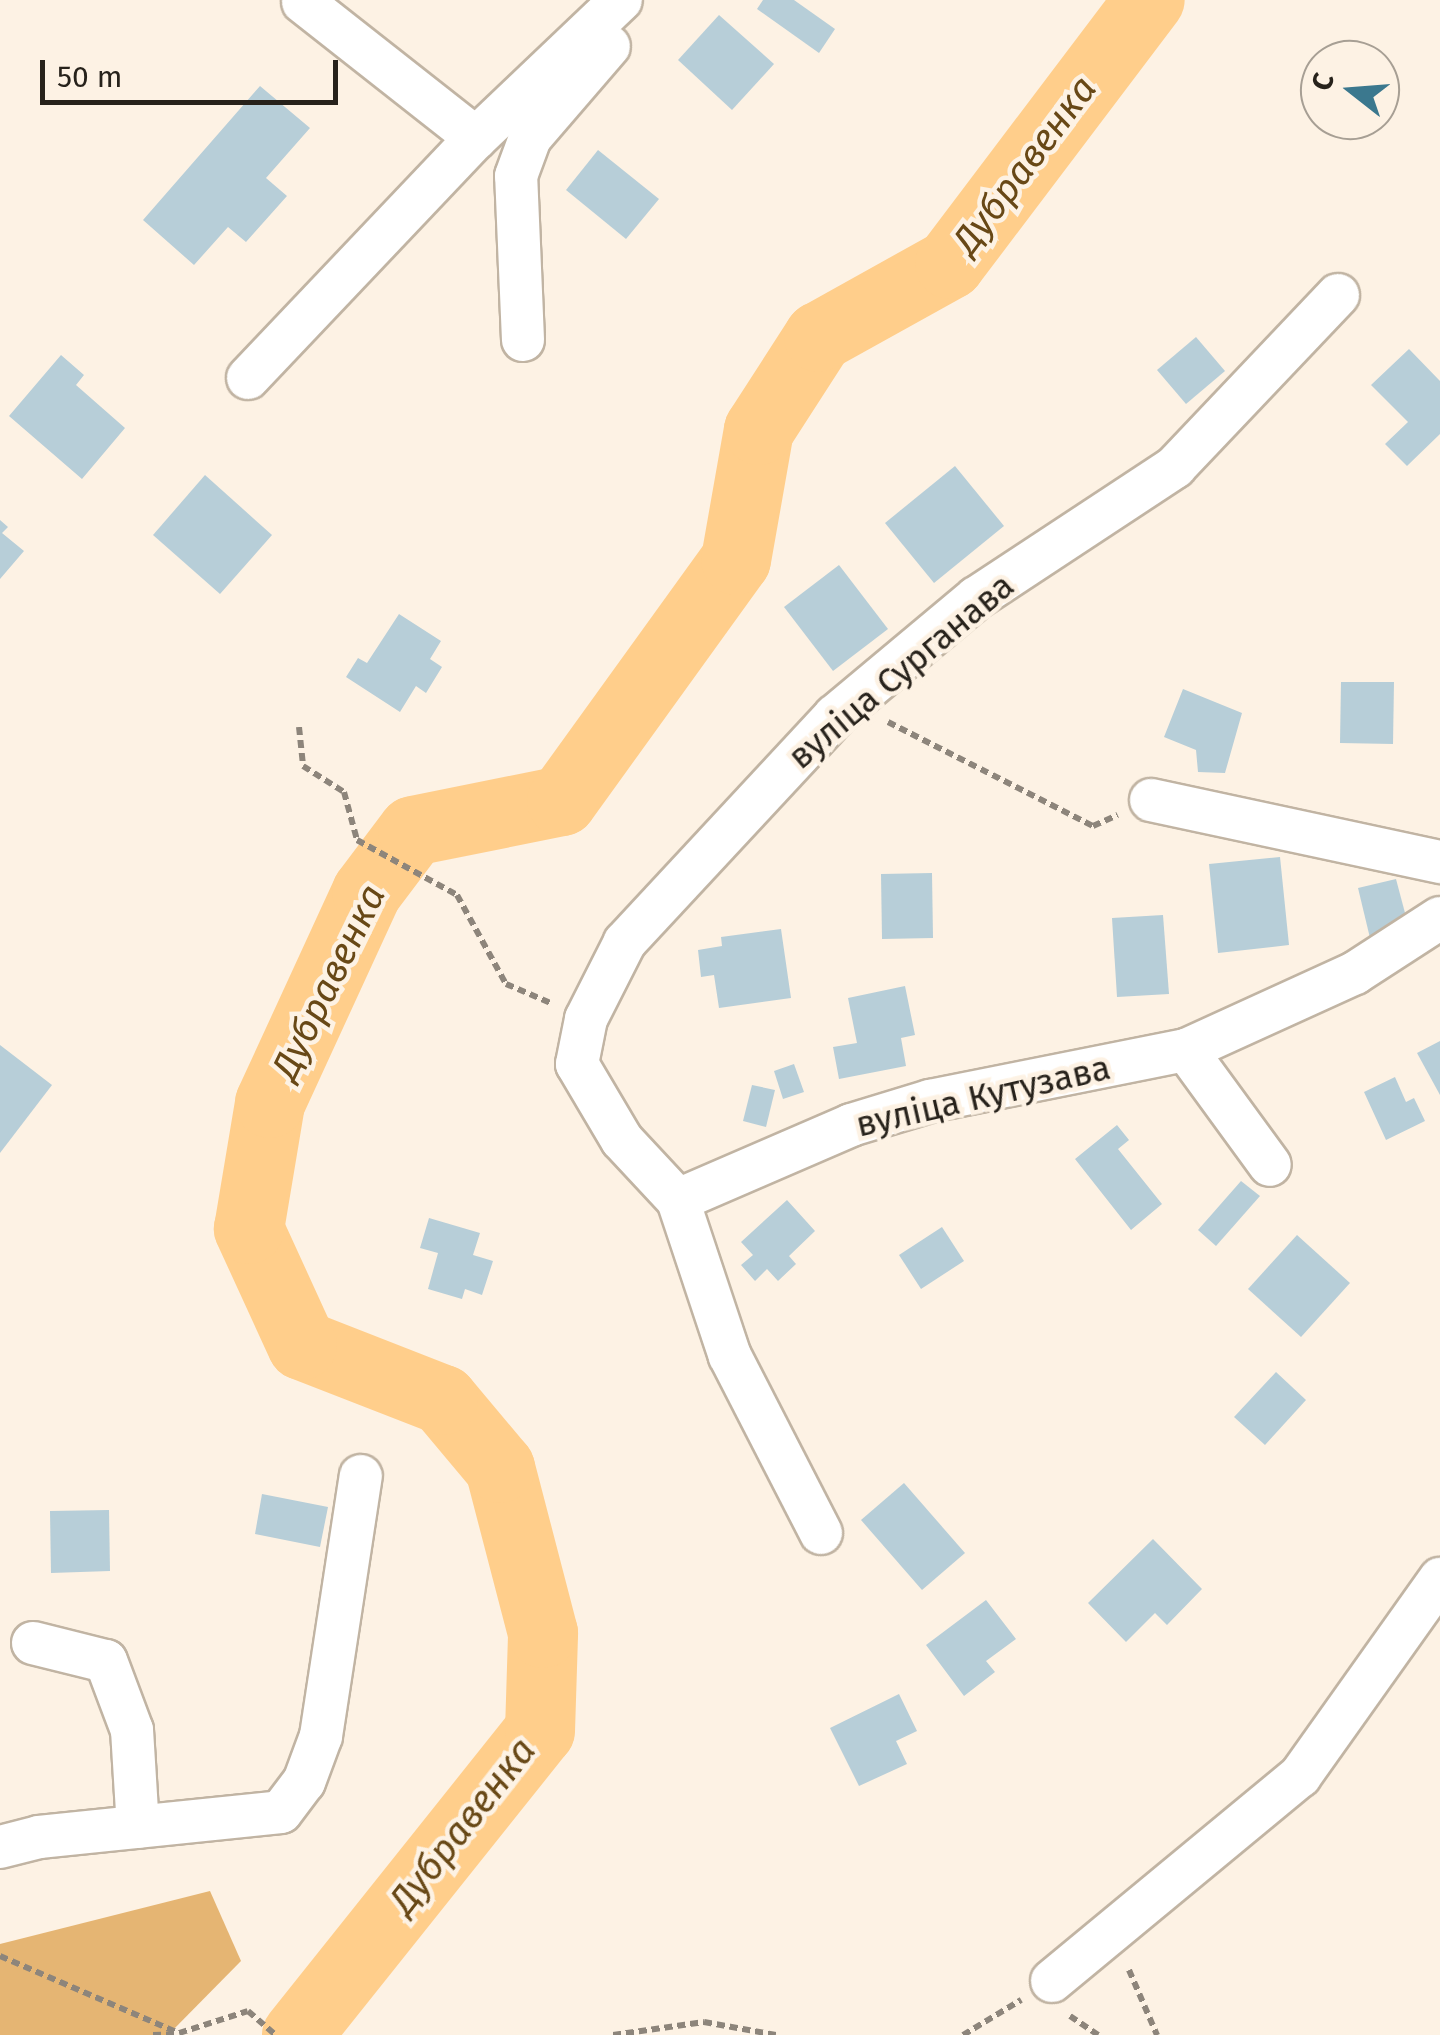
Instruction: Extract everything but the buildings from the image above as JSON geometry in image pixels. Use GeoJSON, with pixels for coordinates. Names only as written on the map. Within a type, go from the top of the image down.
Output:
{"type":"FeatureCollection","features":[{"type":"Feature","properties":{"kind":"street"},"geometry":{"type":"LineString","coordinates":[[248,378],[476,138],[621,0]]}},
{"type":"Feature","properties":{"kind":"street"},"geometry":{"type":"LineString","coordinates":[[523,340],[516,176],[530,138],[633,18],[638,0]]}},
{"type":"Feature","properties":{"kind":"street"},"geometry":{"type":"LineString","coordinates":[[303,2],[476,138]]}},
{"type":"Feature","properties":{"kind":"street","name":"вуліца Сурганава"},"geometry":{"type":"LineString","coordinates":[[678,1200],[622,1140],[576,1064],[586,1018],[625,942],[851,703],[976,598],[1175,466],[1338,295]]}},
{"type":"Feature","properties":{"kind":"street"},"geometry":{"type":"LineString","coordinates":[[1152,800],[1440,862]]}},
{"type":"Feature","properties":{"kind":"street","name":"вуліца Кутузава"},"geometry":{"type":"LineString","coordinates":[[678,1200],[851,1125],[930,1100],[1186,1050],[1354,974],[1440,918]]}},
{"type":"Feature","properties":{"kind":"street"},"geometry":{"type":"LineString","coordinates":[[1186,1050],[1270,1165]]}},
{"type":"Feature","properties":{"kind":"street"},"geometry":{"type":"LineString","coordinates":[[678,1200],[730,1356],[821,1533]]}},
{"type":"Feature","properties":{"kind":"street"},"geometry":{"type":"LineString","coordinates":[[0,1847],[138,1826],[281,1812],[304,1782],[320,1736],[361,1476]]}},
{"type":"Feature","properties":{"kind":"street"},"geometry":{"type":"LineString","coordinates":[[1052,1981],[1300,1776],[1440,1579]]}},
{"type":"Feature","properties":{"kind":"street"},"geometry":{"type":"LineString","coordinates":[[33,1644],[106,1662],[132,1730],[138,1826]]}},
{"type":"Feature","properties":{"kind":"path"},"geometry":{"type":"LineString","coordinates":[[851,703],[1093,826],[1152,800]]}},
{"type":"Feature","properties":{"kind":"path"},"geometry":{"type":"LineString","coordinates":[[299,727],[303,766],[344,792],[357,840],[457,895],[506,984],[586,1018]]}},
{"type":"Feature","properties":{"kind":"path"},"geometry":{"type":"LineString","coordinates":[[1114,1932],[1156,2035]]}},
{"type":"Feature","properties":{"kind":"path"},"geometry":{"type":"LineString","coordinates":[[0,1956],[179,2034]]}},
{"type":"Feature","properties":{"kind":"path"},"geometry":{"type":"LineString","coordinates":[[963,2035],[1052,1981]]}},
{"type":"Feature","properties":{"kind":"path"},"geometry":{"type":"LineString","coordinates":[[153,2035],[179,2034],[248,2011],[276,2035]]}},
{"type":"Feature","properties":{"kind":"path"},"geometry":{"type":"LineString","coordinates":[[613,2035],[704,2022],[776,2035]]}},
{"type":"Feature","properties":{"kind":"shaded area"},"geometry":{"type":"Polygon","coordinates":[[[210,1891],[241,1961],[168,2035],[0,2035],[0,1944],[210,1891]]]}},
{"type":"Feature","properties":{"kind":"waterway","name":"Дубравенка"},"geometry":{"type":"LineString","coordinates":[[297,2035],[540,1731],[543,1633],[500,1468],[443,1400],[302,1345],[249,1229],[270,1103],[367,892],[413,831],[562,801],[736,560],[759,430],[819,337],[950,264],[1150,0]]}}]}
